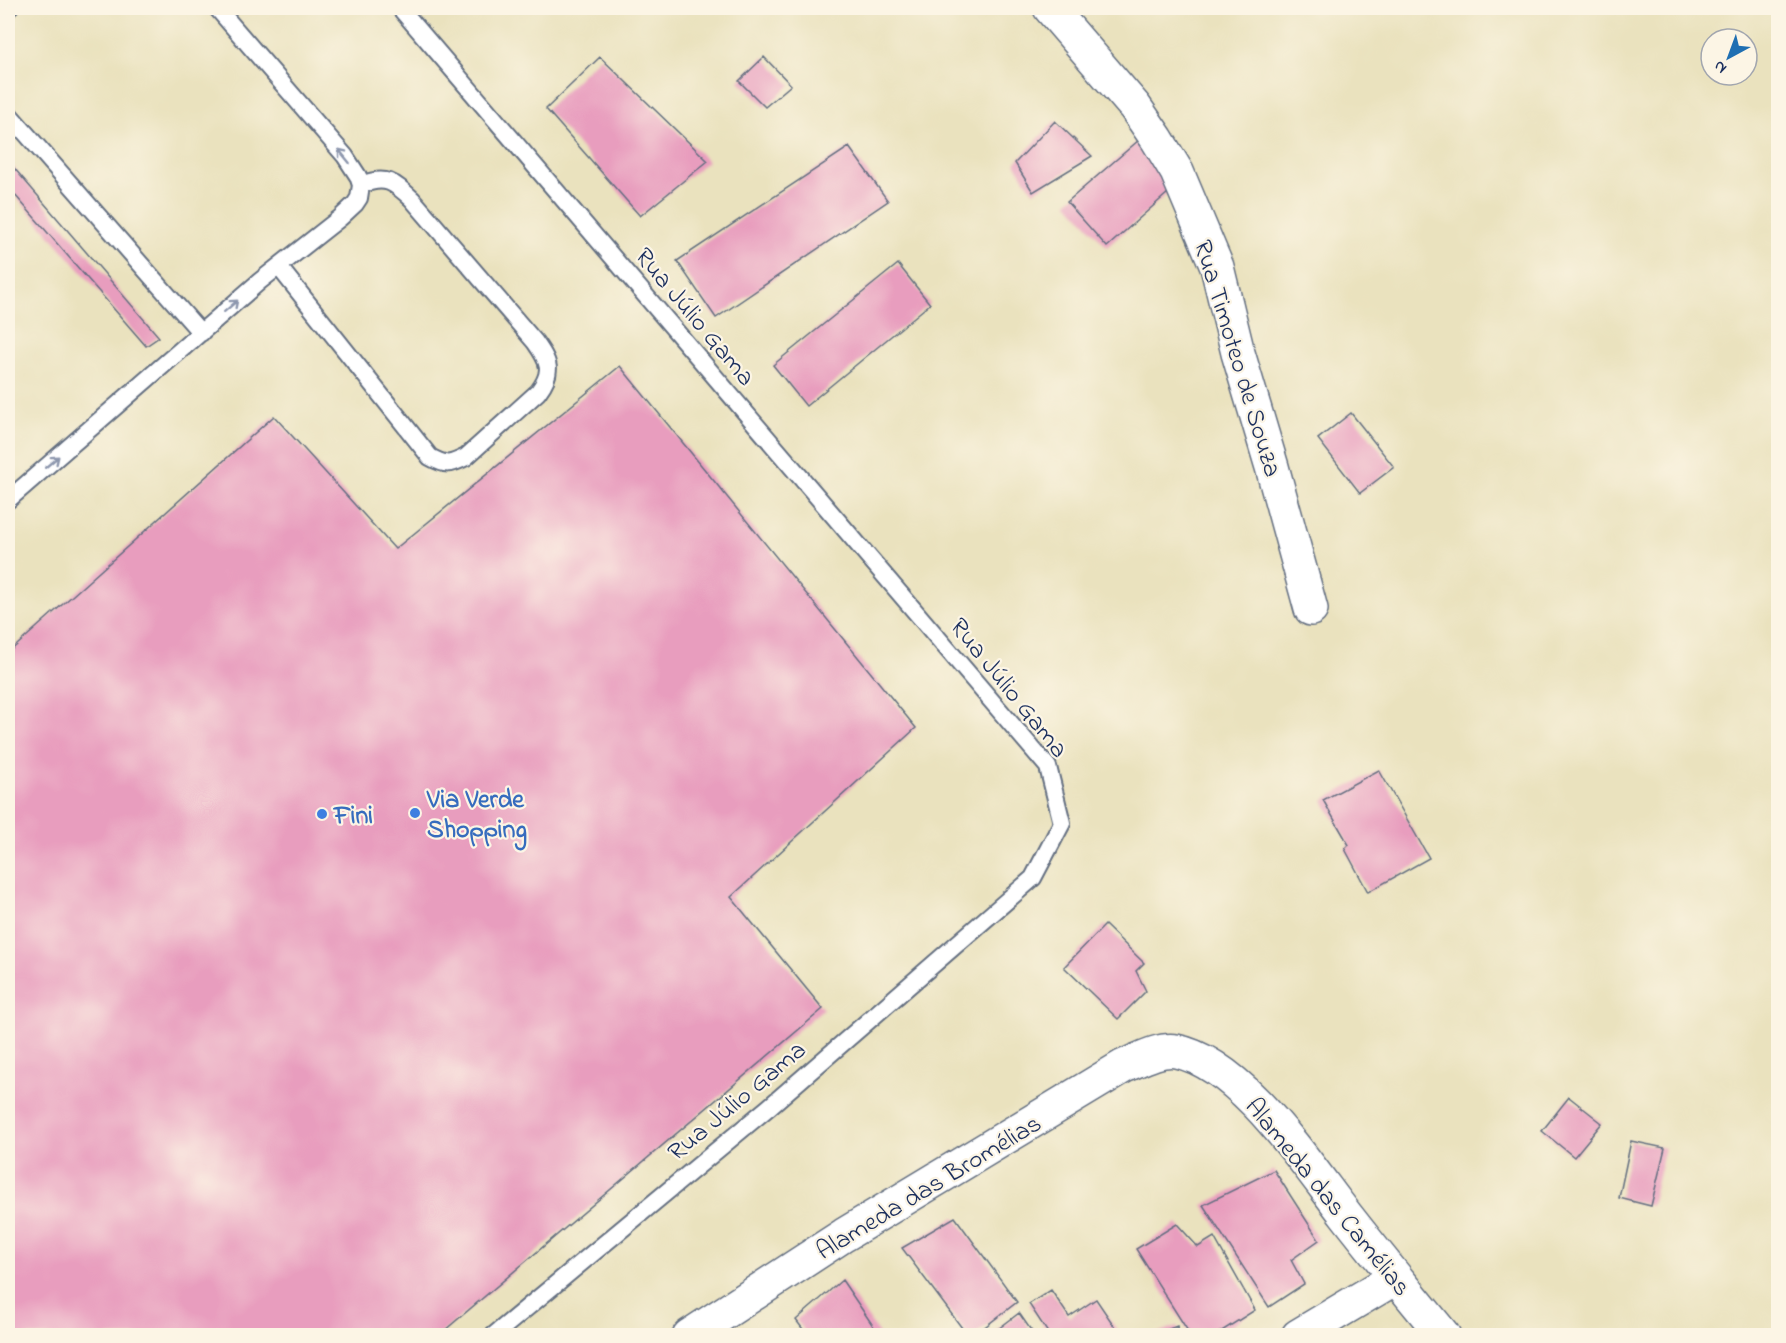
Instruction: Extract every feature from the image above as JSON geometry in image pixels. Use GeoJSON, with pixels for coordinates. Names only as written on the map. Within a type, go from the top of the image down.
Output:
{"type":"FeatureCollection","features":[{"type":"Feature","properties":{"kind":"street","name":"Rua Timoteo de Souza"},"geometry":{"type":"LineString","coordinates":[[1050,8],[1135,106],[1177,172],[1217,267],[1238,353],[1311,609]]}},
{"type":"Feature","properties":{"kind":"street","name":"Alameda das Camélias"},"geometry":{"type":"LineString","coordinates":[[1173,1050],[1204,1060],[1261,1106],[1395,1278],[1444,1335]]}},
{"type":"Feature","properties":{"kind":"street","name":"Alameda das Bromélias"},"geometry":{"type":"LineString","coordinates":[[689,1335],[844,1235],[1043,1117],[1124,1066],[1148,1055],[1173,1050]]}},
{"type":"Feature","properties":{"kind":"street"},"geometry":{"type":"LineString","coordinates":[[1298,1335],[1395,1278]]}},
{"type":"Feature","properties":{"kind":"lane"},"geometry":{"type":"LineString","coordinates":[[8,500],[260,280],[279,267],[355,204],[359,198],[361,185],[358,176],[345,156],[217,8]]}},
{"type":"Feature","properties":{"kind":"lane","name":"Rua Júlio Gama"},"geometry":{"type":"LineString","coordinates":[[400,8],[1048,767],[1062,823],[1033,878],[769,1107],[493,1335]]}},
{"type":"Feature","properties":{"kind":"lane"},"geometry":{"type":"LineString","coordinates":[[8,113],[201,333]]}},
{"type":"Feature","properties":{"kind":"lane"},"geometry":{"type":"LineString","coordinates":[[279,267],[407,430],[430,457],[443,465],[455,463],[466,457],[538,392],[547,381],[548,363],[527,333],[412,199],[399,187],[393,182],[381,179],[361,185]]}},
{"type":"Feature","properties":{"kind":"building"},"geometry":{"type":"Polygon","coordinates":[[[600,57],[708,161],[640,216],[546,109],[600,57]]]}},
{"type":"Feature","properties":{"kind":"building"},"geometry":{"type":"Polygon","coordinates":[[[764,57],[791,85],[765,107],[739,81],[764,57]]]}},
{"type":"Feature","properties":{"kind":"building"},"geometry":{"type":"Polygon","coordinates":[[[1055,121],[1092,156],[1033,192],[1015,163],[1055,121]]]}},
{"type":"Feature","properties":{"kind":"building"},"geometry":{"type":"Polygon","coordinates":[[[1139,140],[1178,184],[1107,247],[1067,202],[1139,140]]]}},
{"type":"Feature","properties":{"kind":"building"},"geometry":{"type":"Polygon","coordinates":[[[849,147],[888,201],[716,318],[677,261],[849,147]]]}},
{"type":"Feature","properties":{"kind":"building"},"geometry":{"type":"Polygon","coordinates":[[[8,161],[159,337],[146,346],[8,187],[8,161]]]}},
{"type":"Feature","properties":{"kind":"building"},"geometry":{"type":"Polygon","coordinates":[[[898,264],[930,304],[806,406],[773,365],[898,264]]]}},
{"type":"Feature","properties":{"kind":"building","name":"Via Verde Shopping"},"geometry":{"type":"Polygon","coordinates":[[[620,366],[916,728],[731,897],[823,1009],[438,1336],[8,1336],[8,653],[274,416],[395,549],[620,366]]]}},
{"type":"Feature","properties":{"kind":"building"},"geometry":{"type":"Polygon","coordinates":[[[1351,413],[1394,467],[1360,493],[1318,439],[1351,413]]]}},
{"type":"Feature","properties":{"kind":"building"},"geometry":{"type":"Polygon","coordinates":[[[1379,770],[1429,858],[1368,892],[1345,849],[1349,845],[1323,800],[1379,770]]]}},
{"type":"Feature","properties":{"kind":"building"},"geometry":{"type":"Polygon","coordinates":[[[1105,925],[1144,963],[1136,971],[1146,991],[1118,1019],[1064,967],[1105,925]]]}},
{"type":"Feature","properties":{"kind":"building"},"geometry":{"type":"Polygon","coordinates":[[[1569,1097],[1602,1123],[1574,1157],[1542,1131],[1569,1097]]]}},
{"type":"Feature","properties":{"kind":"building"},"geometry":{"type":"Polygon","coordinates":[[[1631,1141],[1665,1148],[1651,1206],[1619,1198],[1631,1141]]]}},
{"type":"Feature","properties":{"kind":"building"},"geometry":{"type":"Polygon","coordinates":[[[1274,1170],[1319,1240],[1291,1260],[1304,1284],[1269,1307],[1203,1205],[1274,1170]]]}},
{"type":"Feature","properties":{"kind":"building"},"geometry":{"type":"Polygon","coordinates":[[[955,1217],[1017,1302],[973,1336],[968,1336],[902,1248],[955,1217]]]}},
{"type":"Feature","properties":{"kind":"building"},"geometry":{"type":"Polygon","coordinates":[[[1177,1224],[1198,1247],[1214,1237],[1255,1310],[1214,1336],[1191,1336],[1136,1249],[1177,1224]]]}},
{"type":"Feature","properties":{"kind":"building"},"geometry":{"type":"Polygon","coordinates":[[[842,1280],[880,1336],[808,1336],[796,1320],[842,1280]]]}},
{"type":"Feature","properties":{"kind":"building"},"geometry":{"type":"Polygon","coordinates":[[[1051,1290],[1069,1317],[1096,1299],[1121,1336],[1050,1336],[1029,1304],[1051,1290]]]}},
{"type":"Feature","properties":{"kind":"building"},"geometry":{"type":"Polygon","coordinates":[[[1019,1313],[1035,1336],[989,1336],[1019,1313]]]}},
{"type":"Feature","properties":{"kind":"building"},"geometry":{"type":"Polygon","coordinates":[[[1177,1326],[1180,1336],[1153,1336],[1153,1335],[1177,1326]]]}},
{"type":"Feature","properties":{"kind":"place","name":"Via Verde Shopping"},"geometry":{"type":"Point","coordinates":[415,813]}},
{"type":"Feature","properties":{"kind":"place","name":"Fini"},"geometry":{"type":"Point","coordinates":[322,814]}}]}
